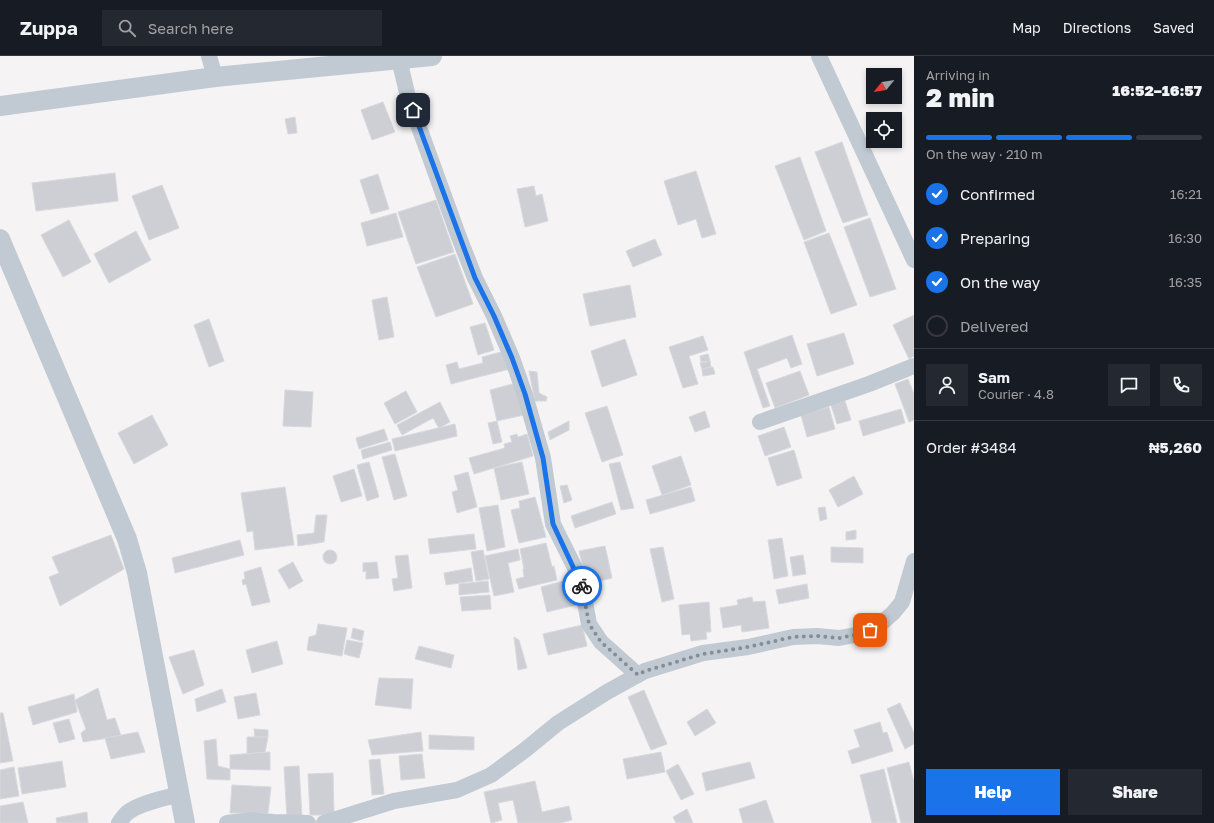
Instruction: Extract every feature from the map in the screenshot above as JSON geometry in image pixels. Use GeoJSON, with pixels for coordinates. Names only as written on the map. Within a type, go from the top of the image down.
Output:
{"type":"FeatureCollection","features":[{"type":"Feature","properties":{"kind":"street"},"geometry":{"type":"LineString","coordinates":[[209,56],[216,77]]}},
{"type":"Feature","properties":{"kind":"street"},"geometry":{"type":"LineString","coordinates":[[0,106],[216,77],[432,56]]}},
{"type":"Feature","properties":{"kind":"street"},"geometry":{"type":"LineString","coordinates":[[818,56],[914,260]]}},
{"type":"Feature","properties":{"kind":"street"},"geometry":{"type":"LineString","coordinates":[[399,59],[408,97],[475,278],[494,316],[525,394],[543,458],[553,524],[580,581],[589,624],[601,642],[638,675]]}},
{"type":"Feature","properties":{"kind":"street"},"geometry":{"type":"LineString","coordinates":[[0,239],[127,539],[137,573],[185,823]]}},
{"type":"Feature","properties":{"kind":"street"},"geometry":{"type":"LineString","coordinates":[[760,422],[869,384],[914,366]]}},
{"type":"Feature","properties":{"kind":"street"},"geometry":{"type":"LineString","coordinates":[[324,823],[394,801],[457,790],[491,775],[558,723],[607,692],[645,671],[703,654],[748,647],[793,637],[817,636],[839,638],[861,634],[878,626],[893,613],[902,602],[914,561]]}},
{"type":"Feature","properties":{"kind":"street"},"geometry":{"type":"LineString","coordinates":[[908,584],[914,604]]}},
{"type":"Feature","properties":{"kind":"street"},"geometry":{"type":"LineString","coordinates":[[119,823],[128,813],[136,808],[180,794]]}},
{"type":"Feature","properties":{"kind":"street"},"geometry":{"type":"LineString","coordinates":[[227,823],[252,820],[308,823]]}},
{"type":"Feature","properties":{"kind":"building"},"geometry":{"type":"Polygon","coordinates":[[[383,102],[395,132],[372,140],[361,110],[383,102]]]}},
{"type":"Feature","properties":{"kind":"building"},"geometry":{"type":"Polygon","coordinates":[[[295,117],[297,133],[288,134],[285,119],[295,117]]]}},
{"type":"Feature","properties":{"kind":"building"},"geometry":{"type":"Polygon","coordinates":[[[842,142],[868,215],[843,223],[815,152],[842,142]]]}},
{"type":"Feature","properties":{"kind":"building"},"geometry":{"type":"Polygon","coordinates":[[[800,157],[826,231],[804,240],[775,166],[800,157]]]}},
{"type":"Feature","properties":{"kind":"building"},"geometry":{"type":"Polygon","coordinates":[[[696,171],[716,234],[702,238],[696,219],[678,225],[664,181],[696,171]]]}},
{"type":"Feature","properties":{"kind":"building"},"geometry":{"type":"Polygon","coordinates":[[[115,173],[118,201],[36,211],[32,183],[115,173]]]}},
{"type":"Feature","properties":{"kind":"building"},"geometry":{"type":"Polygon","coordinates":[[[378,174],[389,209],[371,214],[360,180],[378,174]]]}},
{"type":"Feature","properties":{"kind":"building"},"geometry":{"type":"Polygon","coordinates":[[[162,185],[179,228],[149,240],[132,196],[162,185]]]}},
{"type":"Feature","properties":{"kind":"building"},"geometry":{"type":"Polygon","coordinates":[[[534,186],[536,196],[542,194],[548,221],[525,227],[517,189],[534,186]]]}},
{"type":"Feature","properties":{"kind":"building"},"geometry":{"type":"Polygon","coordinates":[[[436,200],[454,252],[416,264],[398,212],[436,200]]]}},
{"type":"Feature","properties":{"kind":"building"},"geometry":{"type":"Polygon","coordinates":[[[396,213],[403,237],[367,246],[361,223],[396,213]]]}},
{"type":"Feature","properties":{"kind":"building"},"geometry":{"type":"Polygon","coordinates":[[[870,218],[896,289],[870,297],[844,227],[870,218]]]}},
{"type":"Feature","properties":{"kind":"building"},"geometry":{"type":"Polygon","coordinates":[[[69,220],[91,262],[63,277],[41,235],[69,220]]]}},
{"type":"Feature","properties":{"kind":"building"},"geometry":{"type":"Polygon","coordinates":[[[136,231],[151,260],[109,283],[94,254],[136,231]]]}},
{"type":"Feature","properties":{"kind":"building"},"geometry":{"type":"Polygon","coordinates":[[[829,233],[857,305],[831,314],[804,242],[829,233]]]}},
{"type":"Feature","properties":{"kind":"building"},"geometry":{"type":"Polygon","coordinates":[[[655,239],[662,255],[633,267],[626,251],[655,239]]]}},
{"type":"Feature","properties":{"kind":"building"},"geometry":{"type":"Polygon","coordinates":[[[455,254],[473,304],[436,317],[417,267],[455,254]]]}},
{"type":"Feature","properties":{"kind":"building"},"geometry":{"type":"Polygon","coordinates":[[[630,285],[636,317],[590,326],[583,294],[630,285]]]}},
{"type":"Feature","properties":{"kind":"building"},"geometry":{"type":"Polygon","coordinates":[[[387,297],[394,337],[379,340],[372,300],[387,297]]]}},
{"type":"Feature","properties":{"kind":"building"},"geometry":{"type":"Polygon","coordinates":[[[914,315],[914,356],[909,359],[893,325],[914,315]]]}},
{"type":"Feature","properties":{"kind":"building"},"geometry":{"type":"Polygon","coordinates":[[[209,319],[224,361],[209,367],[194,325],[209,319]]]}},
{"type":"Feature","properties":{"kind":"building"},"geometry":{"type":"Polygon","coordinates":[[[485,323],[494,350],[478,355],[470,327],[485,323]]]}},
{"type":"Feature","properties":{"kind":"building"},"geometry":{"type":"Polygon","coordinates":[[[844,333],[854,364],[817,376],[807,344],[844,333]]]}},
{"type":"Feature","properties":{"kind":"building"},"geometry":{"type":"Polygon","coordinates":[[[792,335],[802,364],[791,368],[787,358],[757,369],[770,406],[763,408],[744,352],[792,335]]]}},
{"type":"Feature","properties":{"kind":"building"},"geometry":{"type":"Polygon","coordinates":[[[703,336],[708,350],[689,356],[698,384],[683,388],[669,347],[703,336]]]}},
{"type":"Feature","properties":{"kind":"building"},"geometry":{"type":"Polygon","coordinates":[[[625,339],[637,375],[602,387],[591,351],[625,339]]]}},
{"type":"Feature","properties":{"kind":"building"},"geometry":{"type":"Polygon","coordinates":[[[505,351],[510,369],[451,384],[446,365],[457,362],[459,369],[483,363],[482,357],[505,351]]]}},
{"type":"Feature","properties":{"kind":"building"},"geometry":{"type":"Polygon","coordinates":[[[708,354],[710,361],[701,362],[700,356],[708,354]]]}},
{"type":"Feature","properties":{"kind":"building"},"geometry":{"type":"Polygon","coordinates":[[[710,361],[711,367],[702,369],[700,363],[710,361]]]}},
{"type":"Feature","properties":{"kind":"building"},"geometry":{"type":"Polygon","coordinates":[[[713,367],[715,374],[703,376],[702,369],[713,367]]]}},
{"type":"Feature","properties":{"kind":"building"},"geometry":{"type":"Polygon","coordinates":[[[529,371],[537,372],[539,393],[547,397],[546,401],[535,401],[529,371]]]}},
{"type":"Feature","properties":{"kind":"building"},"geometry":{"type":"Polygon","coordinates":[[[800,371],[809,395],[775,408],[766,383],[800,371]]]}},
{"type":"Feature","properties":{"kind":"building"},"geometry":{"type":"Polygon","coordinates":[[[908,379],[914,394],[914,420],[909,422],[895,384],[908,379]]]}},
{"type":"Feature","properties":{"kind":"building"},"geometry":{"type":"Polygon","coordinates":[[[516,383],[524,415],[497,421],[490,390],[516,383]]]}},
{"type":"Feature","properties":{"kind":"building"},"geometry":{"type":"Polygon","coordinates":[[[285,390],[313,392],[311,427],[283,426],[285,390]]]}},
{"type":"Feature","properties":{"kind":"building"},"geometry":{"type":"Polygon","coordinates":[[[406,391],[417,412],[395,424],[384,403],[406,391]]]}},
{"type":"Feature","properties":{"kind":"building"},"geometry":{"type":"Polygon","coordinates":[[[845,401],[851,420],[837,424],[831,405],[845,401]]]}},
{"type":"Feature","properties":{"kind":"building"},"geometry":{"type":"Polygon","coordinates":[[[440,402],[450,422],[439,428],[433,418],[402,435],[397,425],[440,402]]]}},
{"type":"Feature","properties":{"kind":"building"},"geometry":{"type":"Polygon","coordinates":[[[607,406],[623,455],[602,462],[585,413],[607,406]]]}},
{"type":"Feature","properties":{"kind":"building"},"geometry":{"type":"Polygon","coordinates":[[[829,407],[835,429],[807,437],[801,415],[829,407]]]}},
{"type":"Feature","properties":{"kind":"building"},"geometry":{"type":"Polygon","coordinates":[[[901,409],[905,423],[863,436],[859,421],[901,409]]]}},
{"type":"Feature","properties":{"kind":"building"},"geometry":{"type":"Polygon","coordinates":[[[705,411],[710,427],[695,432],[689,417],[705,411]]]}},
{"type":"Feature","properties":{"kind":"building"},"geometry":{"type":"Polygon","coordinates":[[[152,415],[168,445],[134,464],[118,433],[152,415]]]}},
{"type":"Feature","properties":{"kind":"building"},"geometry":{"type":"Polygon","coordinates":[[[497,421],[502,442],[493,444],[488,423],[497,421]]]}},
{"type":"Feature","properties":{"kind":"building"},"geometry":{"type":"Polygon","coordinates":[[[569,421],[569,430],[550,440],[548,432],[569,421]]]}},
{"type":"Feature","properties":{"kind":"building"},"geometry":{"type":"Polygon","coordinates":[[[455,424],[457,436],[395,451],[392,439],[455,424]]]}},
{"type":"Feature","properties":{"kind":"building"},"geometry":{"type":"Polygon","coordinates":[[[784,427],[791,447],[765,456],[758,436],[784,427]]]}},
{"type":"Feature","properties":{"kind":"building"},"geometry":{"type":"Polygon","coordinates":[[[384,429],[388,440],[359,449],[356,438],[384,429]]]}},
{"type":"Feature","properties":{"kind":"building"},"geometry":{"type":"Polygon","coordinates":[[[517,434],[518,437],[527,434],[533,456],[474,474],[469,458],[505,448],[504,444],[512,442],[510,436],[517,434]]]}},
{"type":"Feature","properties":{"kind":"building"},"geometry":{"type":"Polygon","coordinates":[[[390,442],[392,450],[363,459],[361,450],[390,442]]]}},
{"type":"Feature","properties":{"kind":"building"},"geometry":{"type":"Polygon","coordinates":[[[794,450],[802,478],[777,486],[768,458],[794,450]]]}},
{"type":"Feature","properties":{"kind":"building"},"geometry":{"type":"Polygon","coordinates":[[[395,454],[407,496],[394,500],[382,457],[395,454]]]}},
{"type":"Feature","properties":{"kind":"building"},"geometry":{"type":"Polygon","coordinates":[[[681,456],[691,485],[662,495],[652,466],[681,456]]]}},
{"type":"Feature","properties":{"kind":"building"},"geometry":{"type":"Polygon","coordinates":[[[369,462],[379,497],[367,501],[357,465],[369,462]]]}},
{"type":"Feature","properties":{"kind":"building"},"geometry":{"type":"Polygon","coordinates":[[[522,462],[529,494],[501,500],[494,468],[522,462]]]}},
{"type":"Feature","properties":{"kind":"building"},"geometry":{"type":"Polygon","coordinates":[[[620,462],[634,508],[621,510],[609,464],[620,462]]]}},
{"type":"Feature","properties":{"kind":"building"},"geometry":{"type":"Polygon","coordinates":[[[354,469],[362,496],[341,502],[333,476],[354,469]]]}},
{"type":"Feature","properties":{"kind":"building"},"geometry":{"type":"Polygon","coordinates":[[[468,472],[477,507],[457,513],[452,492],[458,490],[454,476],[468,472]]]}},
{"type":"Feature","properties":{"kind":"building"},"geometry":{"type":"Polygon","coordinates":[[[854,476],[863,494],[838,507],[829,490],[854,476]]]}},
{"type":"Feature","properties":{"kind":"building"},"geometry":{"type":"Polygon","coordinates":[[[567,485],[572,500],[564,503],[560,486],[567,485]]]}},
{"type":"Feature","properties":{"kind":"building"},"geometry":{"type":"Polygon","coordinates":[[[285,487],[294,545],[255,550],[253,531],[247,532],[241,493],[285,487]]]}},
{"type":"Feature","properties":{"kind":"building"},"geometry":{"type":"Polygon","coordinates":[[[691,487],[695,501],[650,514],[646,500],[691,487]]]}},
{"type":"Feature","properties":{"kind":"building"},"geometry":{"type":"Polygon","coordinates":[[[535,497],[546,537],[519,543],[511,510],[520,508],[519,501],[535,497]]]}},
{"type":"Feature","properties":{"kind":"building"},"geometry":{"type":"Polygon","coordinates":[[[612,502],[616,514],[575,528],[571,516],[612,502]]]}},
{"type":"Feature","properties":{"kind":"building"},"geometry":{"type":"Polygon","coordinates":[[[498,505],[505,547],[487,551],[479,508],[498,505]]]}},
{"type":"Feature","properties":{"kind":"building"},"geometry":{"type":"Polygon","coordinates":[[[825,507],[827,519],[820,521],[818,508],[825,507]]]}},
{"type":"Feature","properties":{"kind":"building"},"geometry":{"type":"Polygon","coordinates":[[[316,515],[327,515],[324,542],[298,546],[297,535],[314,533],[316,515]]]}},
{"type":"Feature","properties":{"kind":"building"},"geometry":{"type":"Polygon","coordinates":[[[856,530],[856,539],[846,540],[846,532],[856,530]]]}},
{"type":"Feature","properties":{"kind":"building"},"geometry":{"type":"Polygon","coordinates":[[[474,534],[476,549],[430,554],[428,539],[474,534]]]}},
{"type":"Feature","properties":{"kind":"building"},"geometry":{"type":"Polygon","coordinates":[[[111,535],[124,569],[60,606],[49,577],[59,573],[52,557],[111,535]]]}},
{"type":"Feature","properties":{"kind":"building"},"geometry":{"type":"Polygon","coordinates":[[[782,538],[788,576],[774,579],[768,540],[782,538]]]}},
{"type":"Feature","properties":{"kind":"building"},"geometry":{"type":"Polygon","coordinates":[[[240,540],[244,555],[175,573],[172,558],[240,540]]]}},
{"type":"Feature","properties":{"kind":"building"},"geometry":{"type":"Polygon","coordinates":[[[546,543],[557,580],[519,589],[516,579],[524,577],[520,549],[546,543]]]}},
{"type":"Feature","properties":{"kind":"building"},"geometry":{"type":"Polygon","coordinates":[[[605,546],[612,578],[587,584],[579,551],[605,546]]]}},
{"type":"Feature","properties":{"kind":"building"},"geometry":{"type":"Polygon","coordinates":[[[663,547],[674,599],[662,602],[650,549],[663,547]]]}},
{"type":"Feature","properties":{"kind":"building"},"geometry":{"type":"Polygon","coordinates":[[[831,547],[863,548],[863,563],[831,562],[831,547]]]}},
{"type":"Feature","properties":{"kind":"building"},"geometry":{"type":"Polygon","coordinates":[[[518,549],[520,560],[508,563],[514,592],[494,596],[485,556],[518,549]]]}},
{"type":"Feature","properties":{"kind":"building"},"geometry":{"type":"Polygon","coordinates":[[[330,550],[335,552],[337,557],[335,562],[330,564],[325,562],[323,557],[325,552],[330,550]]]}},
{"type":"Feature","properties":{"kind":"building"},"geometry":{"type":"Polygon","coordinates":[[[483,550],[489,579],[476,581],[471,552],[483,550]]]}},
{"type":"Feature","properties":{"kind":"building"},"geometry":{"type":"Polygon","coordinates":[[[408,555],[412,588],[394,591],[392,579],[398,578],[395,556],[408,555]]]}},
{"type":"Feature","properties":{"kind":"building"},"geometry":{"type":"Polygon","coordinates":[[[803,555],[806,574],[793,576],[790,557],[803,555]]]}},
{"type":"Feature","properties":{"kind":"building"},"geometry":{"type":"Polygon","coordinates":[[[293,562],[303,581],[289,589],[278,570],[293,562]]]}},
{"type":"Feature","properties":{"kind":"building"},"geometry":{"type":"Polygon","coordinates":[[[377,562],[379,578],[366,579],[366,571],[363,572],[363,563],[377,562]]]}},
{"type":"Feature","properties":{"kind":"building"},"geometry":{"type":"Polygon","coordinates":[[[261,567],[270,602],[252,606],[246,584],[243,585],[242,580],[245,579],[244,572],[261,567]]]}},
{"type":"Feature","properties":{"kind":"building"},"geometry":{"type":"Polygon","coordinates":[[[471,568],[473,581],[446,585],[444,573],[471,568]]]}},
{"type":"Feature","properties":{"kind":"building"},"geometry":{"type":"Polygon","coordinates":[[[578,577],[584,603],[547,612],[541,587],[578,577]]]}},
{"type":"Feature","properties":{"kind":"building"},"geometry":{"type":"Polygon","coordinates":[[[488,581],[489,592],[459,595],[459,584],[488,581]]]}},
{"type":"Feature","properties":{"kind":"building"},"geometry":{"type":"Polygon","coordinates":[[[807,584],[809,598],[779,604],[776,590],[807,584]]]}},
{"type":"Feature","properties":{"kind":"building"},"geometry":{"type":"Polygon","coordinates":[[[490,595],[491,609],[462,611],[460,597],[490,595]]]}},
{"type":"Feature","properties":{"kind":"building"},"geometry":{"type":"Polygon","coordinates":[[[752,597],[753,602],[765,601],[769,628],[742,632],[741,625],[723,628],[720,608],[738,605],[737,600],[752,597]]]}},
{"type":"Feature","properties":{"kind":"building"},"geometry":{"type":"Polygon","coordinates":[[[709,602],[711,632],[706,632],[707,639],[691,641],[690,634],[682,635],[679,605],[709,602]]]}},
{"type":"Feature","properties":{"kind":"building"},"geometry":{"type":"Polygon","coordinates":[[[318,624],[347,628],[342,656],[307,650],[309,637],[316,635],[318,624]]]}},
{"type":"Feature","properties":{"kind":"building"},"geometry":{"type":"Polygon","coordinates":[[[582,625],[587,646],[548,655],[543,634],[582,625]]]}},
{"type":"Feature","properties":{"kind":"building"},"geometry":{"type":"Polygon","coordinates":[[[353,628],[364,631],[362,641],[351,638],[353,628]]]}},
{"type":"Feature","properties":{"kind":"building"},"geometry":{"type":"Polygon","coordinates":[[[514,637],[519,640],[527,668],[518,670],[514,637]]]}},
{"type":"Feature","properties":{"kind":"building"},"geometry":{"type":"Polygon","coordinates":[[[347,640],[363,643],[359,658],[344,654],[347,640]]]}},
{"type":"Feature","properties":{"kind":"building"},"geometry":{"type":"Polygon","coordinates":[[[277,641],[283,664],[252,673],[246,650],[277,641]]]}},
{"type":"Feature","properties":{"kind":"building"},"geometry":{"type":"Polygon","coordinates":[[[419,646],[454,655],[451,668],[415,659],[419,646]]]}},
{"type":"Feature","properties":{"kind":"building"},"geometry":{"type":"Polygon","coordinates":[[[194,650],[204,685],[183,694],[169,657],[194,650]]]}},
{"type":"Feature","properties":{"kind":"building"},"geometry":{"type":"Polygon","coordinates":[[[379,678],[413,679],[411,709],[375,705],[379,678]]]}},
{"type":"Feature","properties":{"kind":"building"},"geometry":{"type":"Polygon","coordinates":[[[98,688],[107,720],[115,718],[121,736],[83,742],[81,733],[86,729],[75,700],[98,688]]]}},
{"type":"Feature","properties":{"kind":"building"},"geometry":{"type":"Polygon","coordinates":[[[222,689],[226,702],[197,712],[195,699],[222,689]]]}},
{"type":"Feature","properties":{"kind":"building"},"geometry":{"type":"Polygon","coordinates":[[[644,690],[667,744],[651,750],[628,697],[644,690]]]}},
{"type":"Feature","properties":{"kind":"building"},"geometry":{"type":"Polygon","coordinates":[[[256,693],[260,715],[238,719],[234,697],[256,693]]]}},
{"type":"Feature","properties":{"kind":"building"},"geometry":{"type":"Polygon","coordinates":[[[74,694],[77,712],[33,725],[28,707],[74,694]]]}},
{"type":"Feature","properties":{"kind":"building"},"geometry":{"type":"Polygon","coordinates":[[[900,703],[914,733],[914,744],[905,749],[887,709],[900,703]]]}},
{"type":"Feature","properties":{"kind":"building"},"geometry":{"type":"Polygon","coordinates":[[[707,709],[716,723],[695,736],[687,722],[707,709]]]}},
{"type":"Feature","properties":{"kind":"building"},"geometry":{"type":"Polygon","coordinates":[[[0,713],[3,713],[13,761],[0,763],[0,713]]]}},
{"type":"Feature","properties":{"kind":"building"},"geometry":{"type":"Polygon","coordinates":[[[69,719],[75,739],[59,743],[53,723],[69,719]]]}},
{"type":"Feature","properties":{"kind":"building"},"geometry":{"type":"Polygon","coordinates":[[[880,722],[883,733],[887,732],[893,751],[852,764],[848,751],[860,747],[854,730],[880,722]]]}},
{"type":"Feature","properties":{"kind":"building"},"geometry":{"type":"Polygon","coordinates":[[[254,729],[268,730],[268,737],[255,737],[254,729]]]}},
{"type":"Feature","properties":{"kind":"building"},"geometry":{"type":"Polygon","coordinates":[[[138,732],[145,752],[111,759],[105,738],[138,732]]]}},
{"type":"Feature","properties":{"kind":"building"},"geometry":{"type":"Polygon","coordinates":[[[421,732],[423,751],[372,755],[368,740],[421,732]]]}},
{"type":"Feature","properties":{"kind":"building"},"geometry":{"type":"Polygon","coordinates":[[[429,735],[474,737],[474,750],[429,749],[429,735]]]}},
{"type":"Feature","properties":{"kind":"building"},"geometry":{"type":"Polygon","coordinates":[[[247,737],[268,737],[265,752],[247,754],[247,737]]]}},
{"type":"Feature","properties":{"kind":"building"},"geometry":{"type":"Polygon","coordinates":[[[216,739],[218,766],[230,769],[230,780],[207,779],[204,741],[216,739]]]}},
{"type":"Feature","properties":{"kind":"building"},"geometry":{"type":"Polygon","coordinates":[[[270,752],[270,770],[230,769],[230,755],[270,752]]]}},
{"type":"Feature","properties":{"kind":"building"},"geometry":{"type":"Polygon","coordinates":[[[661,752],[665,772],[627,779],[623,759],[661,752]]]}},
{"type":"Feature","properties":{"kind":"building"},"geometry":{"type":"Polygon","coordinates":[[[422,754],[425,778],[401,780],[399,756],[422,754]]]}},
{"type":"Feature","properties":{"kind":"building"},"geometry":{"type":"Polygon","coordinates":[[[380,759],[384,794],[372,795],[369,760],[380,759]]]}},
{"type":"Feature","properties":{"kind":"building"},"geometry":{"type":"Polygon","coordinates":[[[62,761],[66,787],[22,794],[18,768],[62,761]]]}},
{"type":"Feature","properties":{"kind":"building"},"geometry":{"type":"Polygon","coordinates":[[[750,762],[755,778],[706,791],[702,773],[750,762]]]}},
{"type":"Feature","properties":{"kind":"building"},"geometry":{"type":"Polygon","coordinates":[[[909,762],[914,782],[914,823],[901,823],[887,768],[909,762]]]}},
{"type":"Feature","properties":{"kind":"building"},"geometry":{"type":"Polygon","coordinates":[[[678,764],[694,794],[681,800],[666,771],[678,764]]]}},
{"type":"Feature","properties":{"kind":"building"},"geometry":{"type":"Polygon","coordinates":[[[299,766],[302,817],[287,818],[284,767],[299,766]]]}},
{"type":"Feature","properties":{"kind":"building"},"geometry":{"type":"Polygon","coordinates":[[[14,767],[19,796],[0,799],[0,770],[14,767]]]}},
{"type":"Feature","properties":{"kind":"building"},"geometry":{"type":"Polygon","coordinates":[[[884,769],[897,823],[872,823],[860,775],[884,769]]]}},
{"type":"Feature","properties":{"kind":"building"},"geometry":{"type":"Polygon","coordinates":[[[333,773],[334,815],[310,815],[308,774],[333,773]]]}},
{"type":"Feature","properties":{"kind":"building"},"geometry":{"type":"Polygon","coordinates":[[[535,781],[542,812],[569,806],[572,820],[560,823],[518,823],[513,800],[498,803],[502,820],[491,823],[484,792],[535,781]]]}},
{"type":"Feature","properties":{"kind":"building"},"geometry":{"type":"Polygon","coordinates":[[[232,785],[271,787],[268,813],[230,813],[232,785]]]}},
{"type":"Feature","properties":{"kind":"building"},"geometry":{"type":"Polygon","coordinates":[[[766,800],[774,823],[743,823],[739,809],[766,800]]]}},
{"type":"Feature","properties":{"kind":"building"},"geometry":{"type":"Polygon","coordinates":[[[23,802],[28,823],[0,823],[0,806],[23,802]]]}},
{"type":"Feature","properties":{"kind":"building"},"geometry":{"type":"Polygon","coordinates":[[[687,809],[693,823],[676,823],[673,817],[687,809]]]}},
{"type":"Feature","properties":{"kind":"building"},"geometry":{"type":"Polygon","coordinates":[[[87,812],[88,823],[57,823],[56,818],[87,812]]]}},
{"type":"Feature","properties":{"kind":"way so far"},"geometry":{"type":"LineString","coordinates":[[582,586],[589,624],[601,642],[638,675],[645,671],[703,654],[748,647],[793,637],[817,636],[839,638],[861,634],[870,630]]}},
{"type":"Feature","properties":{"kind":"route"},"geometry":{"type":"LineString","coordinates":[[413,110],[460,240],[475,278],[494,316],[512,358],[525,394],[543,458],[553,524],[579,576],[582,586]]}}]}
